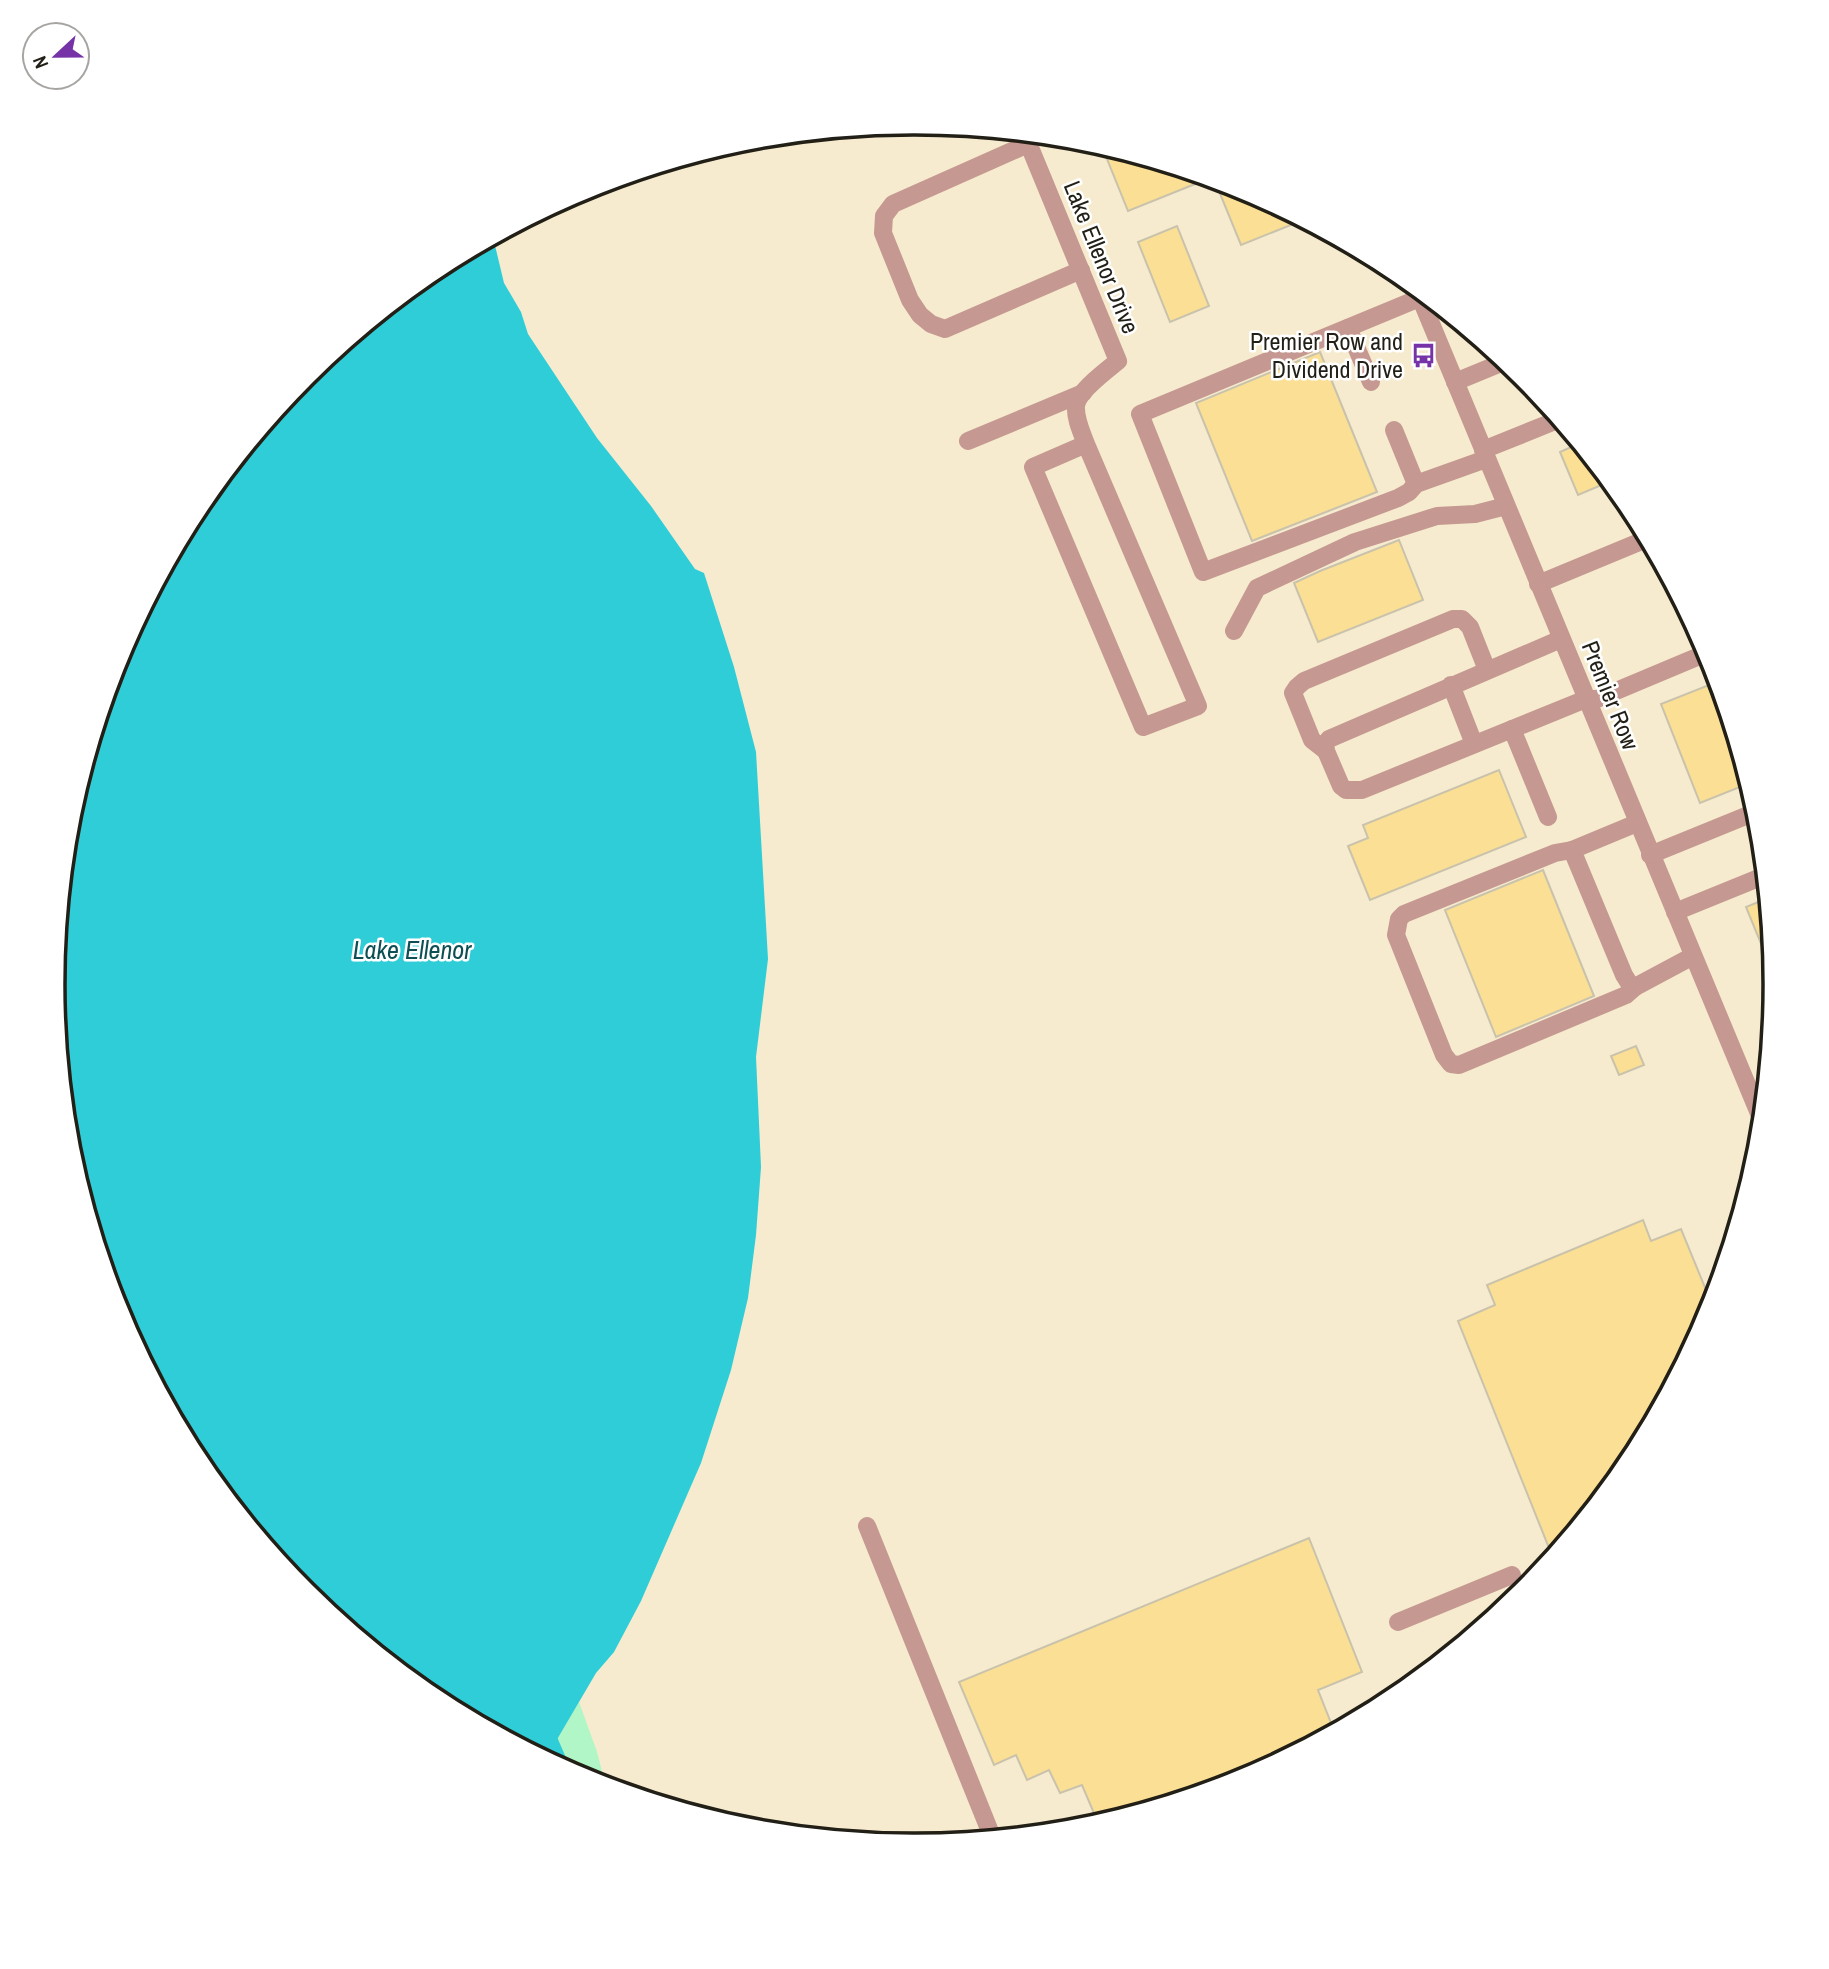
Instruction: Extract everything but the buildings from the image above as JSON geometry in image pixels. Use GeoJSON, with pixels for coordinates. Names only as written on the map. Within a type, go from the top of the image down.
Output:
{"type":"FeatureCollection","features":[{"type":"Feature","properties":{"kind":"street"},"geometry":{"type":"LineString","coordinates":[[1019,141],[893,204],[884,216],[883,233],[910,300],[920,315],[931,324],[945,329],[1081,270]]}},
{"type":"Feature","properties":{"kind":"street","name":"Lake Ellenor Drive"},"geometry":{"type":"LineString","coordinates":[[1028,142],[1118,361],[1083,393]]}},
{"type":"Feature","properties":{"kind":"street"},"geometry":{"type":"LineString","coordinates":[[1413,297],[1348,328],[1140,414],[1203,572],[1398,498],[1416,484],[1551,422]]}},
{"type":"Feature","properties":{"kind":"street","name":"Premier Row"},"geometry":{"type":"LineString","coordinates":[[1426,306],[1538,584],[1755,1105]]}},
{"type":"Feature","properties":{"kind":"street"},"geometry":{"type":"LineString","coordinates":[[1348,328],[1371,382]]}},
{"type":"Feature","properties":{"kind":"street"},"geometry":{"type":"LineString","coordinates":[[1455,382],[1495,365]]}},
{"type":"Feature","properties":{"kind":"street"},"geometry":{"type":"LineString","coordinates":[[968,441],[1083,393]]}},
{"type":"Feature","properties":{"kind":"street"},"geometry":{"type":"LineString","coordinates":[[1083,393],[1076,404],[1078,423],[1198,706],[1143,727],[1032,467],[1086,444]]}},
{"type":"Feature","properties":{"kind":"street"},"geometry":{"type":"LineString","coordinates":[[1394,430],[1416,484]]}},
{"type":"Feature","properties":{"kind":"street"},"geometry":{"type":"LineString","coordinates":[[1234,631],[1257,587],[1355,542],[1437,516],[1475,514],[1506,506]]}},
{"type":"Feature","properties":{"kind":"street"},"geometry":{"type":"LineString","coordinates":[[1538,584],[1639,542]]}},
{"type":"Feature","properties":{"kind":"street"},"geometry":{"type":"LineString","coordinates":[[1326,751],[1312,740],[1293,693],[1304,681],[1453,619],[1462,619],[1470,627],[1487,670]]}},
{"type":"Feature","properties":{"kind":"street"},"geometry":{"type":"LineString","coordinates":[[1561,639],[1329,738],[1325,744],[1326,751],[1341,786],[1346,790],[1362,790],[1586,699],[1597,699],[1699,656]]}},
{"type":"Feature","properties":{"kind":"street"},"geometry":{"type":"LineString","coordinates":[[1451,685],[1474,744]]}},
{"type":"Feature","properties":{"kind":"street"},"geometry":{"type":"LineString","coordinates":[[1512,729],[1548,817]]}},
{"type":"Feature","properties":{"kind":"street"},"geometry":{"type":"LineString","coordinates":[[1650,855],[1747,815]]}},
{"type":"Feature","properties":{"kind":"street"},"geometry":{"type":"LineString","coordinates":[[1637,823],[1572,850],[1555,853],[1404,914],[1399,919],[1396,935],[1444,1055],[1451,1064],[1459,1065],[1626,995],[1635,987],[1693,956]]}},
{"type":"Feature","properties":{"kind":"street"},"geometry":{"type":"LineString","coordinates":[[1572,850],[1624,975],[1635,987]]}},
{"type":"Feature","properties":{"kind":"street"},"geometry":{"type":"LineString","coordinates":[[1675,912],[1757,878]]}},
{"type":"Feature","properties":{"kind":"street"},"geometry":{"type":"LineString","coordinates":[[867,1526],[989,1830]]}},
{"type":"Feature","properties":{"kind":"street"},"geometry":{"type":"LineString","coordinates":[[1398,1622],[1512,1575]]}},
{"type":"Feature","properties":{"kind":"shaded area"},"geometry":{"type":"Polygon","coordinates":[[[914,135],[1025,142],[1080,151],[1188,180],[1240,199],[1290,222],[1387,278],[1432,310],[1515,384],[1589,467],[1621,512],[1677,609],[1700,659],[1719,711],[1748,819],[1757,874],[1764,984],[1757,1095],[1748,1150],[1719,1258],[1700,1310],[1677,1360],[1621,1457],[1589,1502],[1515,1585],[1432,1659],[1387,1691],[1290,1747],[1240,1770],[1188,1789],[1080,1818],[1025,1827],[914,1834],[804,1827],[749,1818],[641,1789],[589,1770],[539,1747],[485,1717],[436,282],[539,222],[589,199],[641,180],[749,151],[804,142],[914,135]]]}},
{"type":"Feature","properties":{"kind":"green space"},"geometry":{"type":"Polygon","coordinates":[[[579,1702],[603,1775],[589,1770],[550,1752],[579,1702]]]}},
{"type":"Feature","properties":{"kind":"water","name":"Lake Ellenor"},"geometry":{"type":"Polygon","coordinates":[[[495,246],[504,283],[521,312],[528,334],[597,438],[651,506],[695,569],[704,573],[734,667],[756,752],[768,959],[756,1057],[761,1167],[748,1298],[731,1370],[701,1463],[641,1601],[614,1652],[596,1673],[550,1752],[539,1747],[442,1691],[397,1659],[314,1585],[240,1502],[179,1409],[129,1310],[110,1258],[81,1150],[67,1040],[67,929],[81,819],[110,711],[129,659],[152,609],[208,512],[240,467],[276,424],[354,346],[397,310],[442,278],[495,246]]]}},
{"type":"Feature","properties":{"kind":"waterway"},"geometry":{"type":"LineString","coordinates":[[542,1726],[554,1754]]}},
{"type":"Feature","properties":{"kind":"place","name":"Premier Row and Dividend Drive"},"geometry":{"type":"Point","coordinates":[1423,355]}}]}
